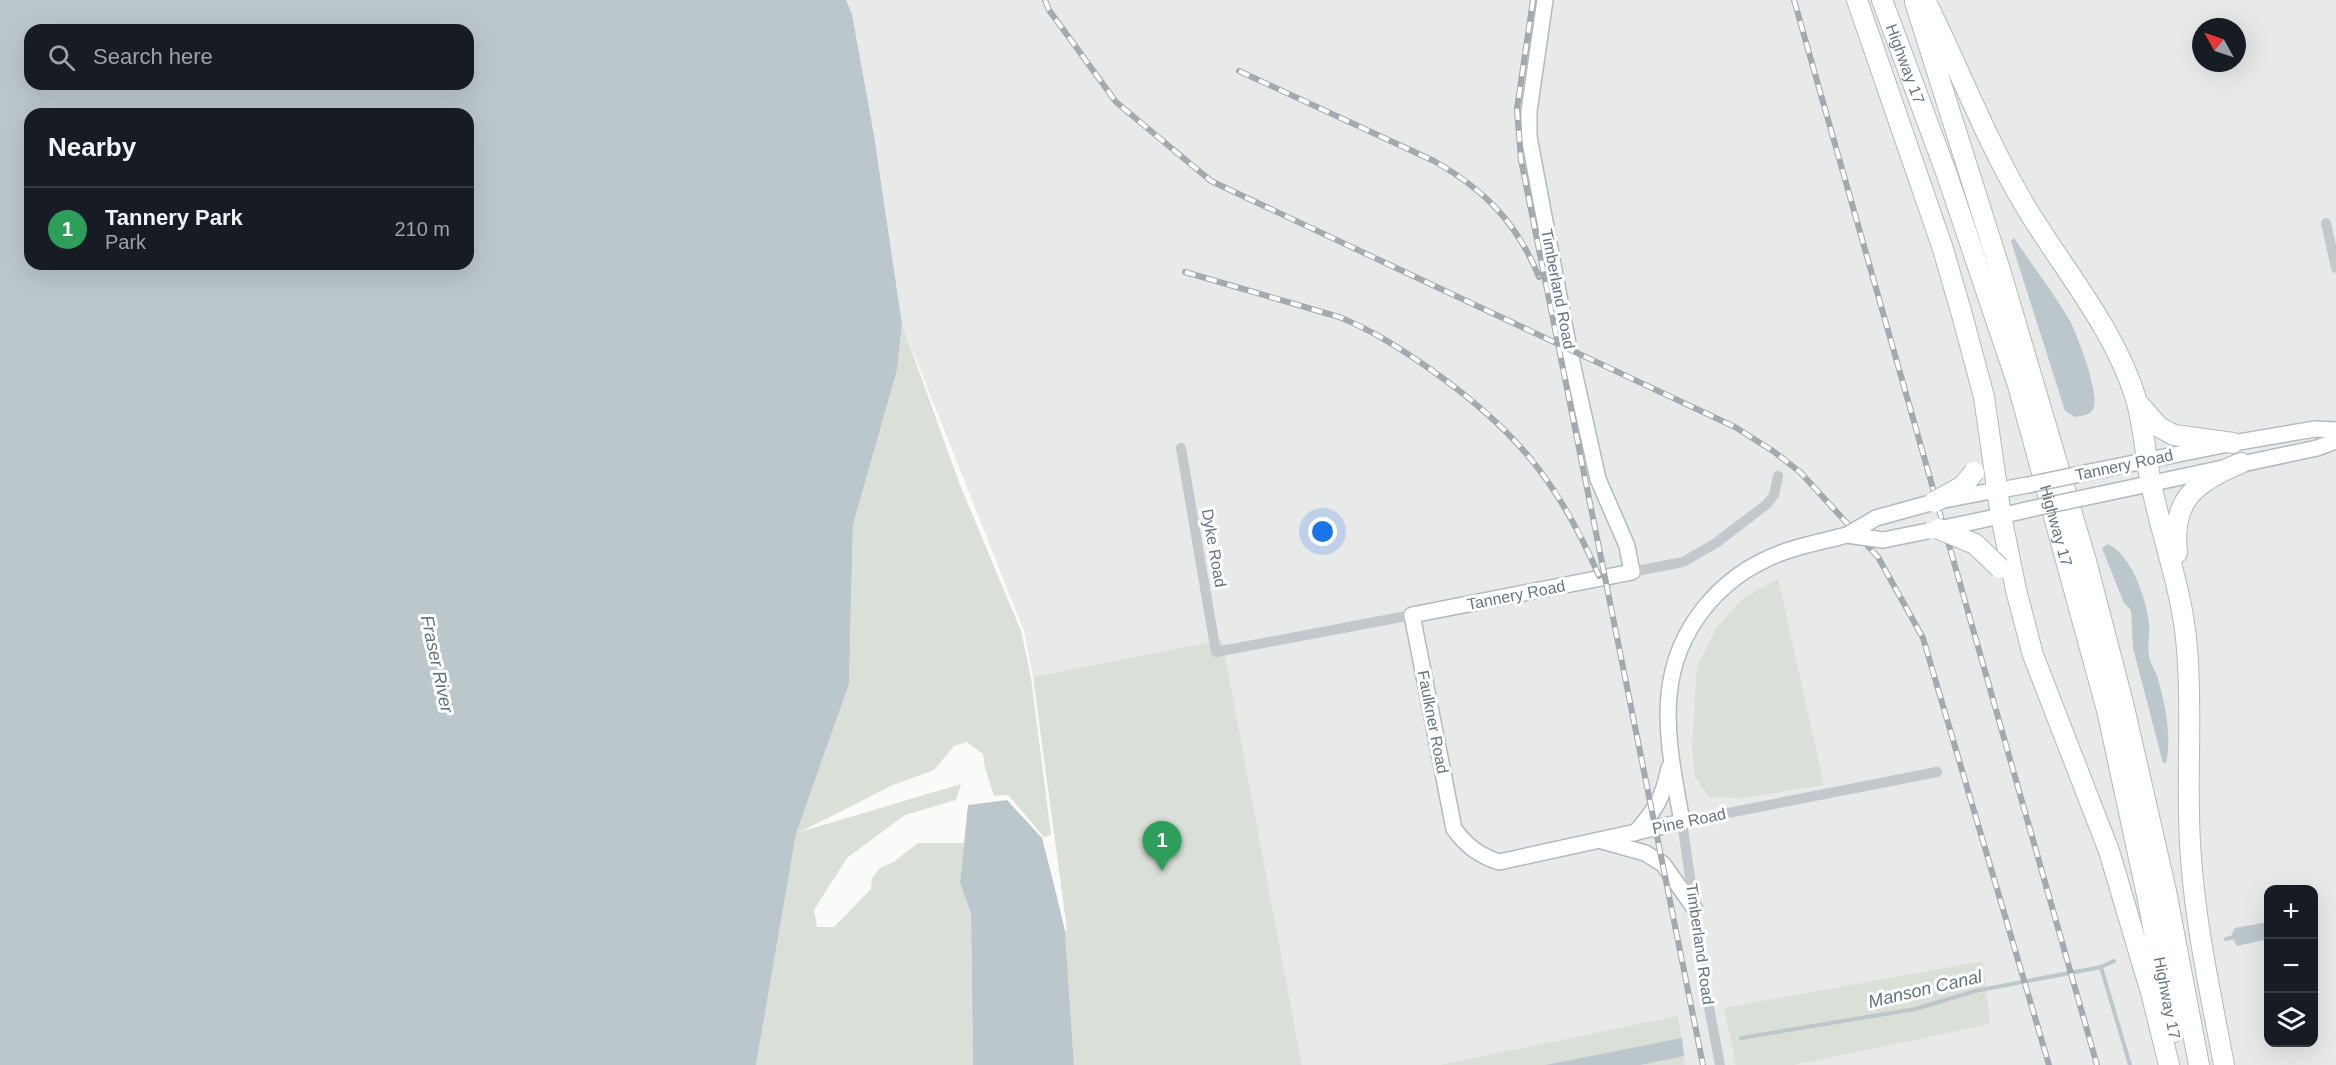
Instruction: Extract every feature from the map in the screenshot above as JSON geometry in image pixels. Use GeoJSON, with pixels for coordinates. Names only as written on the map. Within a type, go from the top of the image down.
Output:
{"type":"FeatureCollection","features":[{"type":"Feature","properties":{"kind":"highway"},"geometry":{"type":"LineString","coordinates":[[1857,0],[1942,246],[1962,311],[1984,397],[1996,517],[2033,655],[2109,851],[2169,1065]]}},
{"type":"Feature","properties":{"kind":"highway","name":"Highway 17"},"geometry":{"type":"LineString","coordinates":[[1882,0],[1946,172],[2014,374],[2060,533],[2107,710],[2147,895],[2179,1065]]}},
{"type":"Feature","properties":{"kind":"highway","name":"Highway 17"},"geometry":{"type":"LineString","coordinates":[[1914,0],[2000,270],[2086,561],[2123,702],[2166,891],[2199,1065]]}},
{"type":"Feature","properties":{"kind":"highway"},"geometry":{"type":"LineString","coordinates":[[1925,0],[1978,117],[2008,176],[2109,337],[2137,402],[2150,483],[2184,616],[2189,684],[2189,823],[2193,886],[2197,920],[2224,1065]]}},
{"type":"Feature","properties":{"kind":"highway"},"geometry":{"type":"LineString","coordinates":[[1934,502],[1963,486],[1980,463],[1984,445],[1984,397]]}},
{"type":"Feature","properties":{"kind":"highway"},"geometry":{"type":"LineString","coordinates":[[2137,402],[2159,427],[2174,435],[2233,442]]}},
{"type":"Feature","properties":{"kind":"highway"},"geometry":{"type":"LineString","coordinates":[[2178,588],[2175,536],[2176,523],[2182,505],[2187,496],[2203,481],[2241,463]]}},
{"type":"Feature","properties":{"kind":"highway"},"geometry":{"type":"LineString","coordinates":[[1939,529],[1975,543],[2000,568],[2016,590]]}},
{"type":"Feature","properties":{"kind":"street","name":"Timberland Road"},"geometry":{"type":"LineString","coordinates":[[1545,0],[1529,111],[1529,137],[1569,348],[1598,479],[1627,546],[1632,572]]}},
{"type":"Feature","properties":{"kind":"street"},"geometry":{"type":"LineString","coordinates":[[2326,223],[2336,268]]}},
{"type":"Feature","properties":{"kind":"street"},"geometry":{"type":"LineString","coordinates":[[2315,429],[2336,419]]}},
{"type":"Feature","properties":{"kind":"street","name":"Tannery Road"},"geometry":{"type":"LineString","coordinates":[[1682,822],[1671,759],[1669,696],[1675,664],[1686,634],[1704,607],[1726,584],[1752,566],[1780,553],[1847,535],[1876,518],[1934,502],[2233,442],[2315,429],[2336,430]]}},
{"type":"Feature","properties":{"kind":"street","name":"Tannery Road"},"geometry":{"type":"LineString","coordinates":[[1847,535],[1883,540],[2317,448],[2336,441]]}},
{"type":"Feature","properties":{"kind":"street","name":"Dyke Road"},"geometry":{"type":"LineString","coordinates":[[1181,448],[1216,652]]}},
{"type":"Feature","properties":{"kind":"street","name":"Tannery Road"},"geometry":{"type":"LineString","coordinates":[[1216,652],[1683,562],[1708,548],[1767,504],[1774,495],[1778,476]]}},
{"type":"Feature","properties":{"kind":"street","name":"Faulkner Road"},"geometry":{"type":"LineString","coordinates":[[1412,615],[1454,829]]}},
{"type":"Feature","properties":{"kind":"street"},"geometry":{"type":"LineString","coordinates":[[1635,833],[1652,814],[1664,793],[1671,759]]}},
{"type":"Feature","properties":{"kind":"street","name":"Pine Road"},"geometry":{"type":"LineString","coordinates":[[1454,829],[1472,850],[1499,862],[1682,822],[1937,772]]}},
{"type":"Feature","properties":{"kind":"street","name":"Timberland Road"},"geometry":{"type":"LineString","coordinates":[[1682,822],[1708,1002],[1720,1065]]}},
{"type":"Feature","properties":{"kind":"street"},"geometry":{"type":"LineString","coordinates":[[1601,841],[1645,853],[1663,864],[1695,909]]}},
{"type":"Feature","properties":{"kind":"shaded area"},"geometry":{"type":"Polygon","coordinates":[[[846,0],[2336,0],[2336,1065],[1302,1065],[1222,641],[1033,677],[1024,631],[902,324],[874,135],[852,14],[846,0]]]}},
{"type":"Feature","properties":{"kind":"shaded area"},"geometry":{"type":"Polygon","coordinates":[[[902,324],[960,485],[1021,631],[1031,678],[1051,835],[1044,837],[1008,795],[994,796],[983,754],[967,742],[954,746],[934,770],[893,785],[800,832],[961,784],[956,800],[905,815],[847,858],[814,910],[817,927],[834,927],[871,889],[872,878],[880,868],[895,861],[918,843],[964,843],[960,883],[971,913],[973,1065],[756,1065],[796,834],[849,684],[853,525],[897,370],[902,324]]]}},
{"type":"Feature","properties":{"kind":"shaded area"},"geometry":{"type":"Polygon","coordinates":[[[1778,579],[1824,785],[1745,798],[1709,797],[1695,777],[1692,746],[1697,667],[1717,627],[1742,599],[1778,579]]]}},
{"type":"Feature","properties":{"kind":"shaded area"},"geometry":{"type":"Polygon","coordinates":[[[1222,640],[1302,1065],[1074,1065],[1065,931],[1067,930],[1033,677],[1222,640]]]}},
{"type":"Feature","properties":{"kind":"shaded area"},"geometry":{"type":"Polygon","coordinates":[[[1983,961],[1990,1024],[1794,1065],[1736,1065],[1724,1008],[1983,961]]]}},
{"type":"Feature","properties":{"kind":"shaded area"},"geometry":{"type":"Polygon","coordinates":[[[1678,1016],[1685,1065],[1440,1065],[1678,1016]]]}},
{"type":"Feature","properties":{"kind":"water","name":"Fraser River"},"geometry":{"type":"Polygon","coordinates":[[[0,0],[846,0],[852,14],[874,135],[902,324],[897,370],[853,525],[849,684],[796,834],[756,1065],[0,1065],[0,0]]]}},
{"type":"Feature","properties":{"kind":"water"},"geometry":{"type":"Polygon","coordinates":[[[2014,238],[2069,319],[2077,337],[2094,394],[2092,411],[2087,414],[2075,417],[2065,411],[2011,241],[2014,238]]]}},
{"type":"Feature","properties":{"kind":"water"},"geometry":{"type":"Polygon","coordinates":[[[2108,544],[2117,550],[2131,568],[2145,602],[2149,623],[2149,658],[2160,686],[2167,720],[2166,763],[2163,763],[2133,648],[2131,610],[2124,603],[2102,548],[2108,544]]]}},
{"type":"Feature","properties":{"kind":"water"},"geometry":{"type":"Polygon","coordinates":[[[1007,800],[1042,838],[1055,889],[1065,931],[1074,1065],[973,1065],[971,913],[960,883],[968,805],[1007,800]]]}},
{"type":"Feature","properties":{"kind":"water"},"geometry":{"type":"Polygon","coordinates":[[[2264,923],[2264,940],[2237,946],[2231,936],[2235,928],[2264,923]]]}},
{"type":"Feature","properties":{"kind":"water"},"geometry":{"type":"Polygon","coordinates":[[[1682,1038],[1684,1056],[1640,1065],[1546,1065],[1682,1038]]]}},
{"type":"Feature","properties":{"kind":"waterway","name":"Manson Canal"},"geometry":{"type":"LineString","coordinates":[[2226,939],[2235,937]]}},
{"type":"Feature","properties":{"kind":"waterway","name":"Manson Canal"},"geometry":{"type":"LineString","coordinates":[[1741,1038],[1915,1009],[1975,991],[2101,967],[2114,961]]}},
{"type":"Feature","properties":{"kind":"waterway"},"geometry":{"type":"LineString","coordinates":[[2101,967],[2130,1065]]}},
{"type":"Feature","properties":{"kind":"railway"},"geometry":{"type":"LineString","coordinates":[[1045,0],[1049,10],[1116,102],[1211,181],[1735,427],[1773,451],[1800,472],[1878,557],[1923,638],[2049,1065]]}},
{"type":"Feature","properties":{"kind":"railway"},"geometry":{"type":"LineString","coordinates":[[1533,0],[1517,109],[1521,160],[1703,1065]]}},
{"type":"Feature","properties":{"kind":"railway"},"geometry":{"type":"LineString","coordinates":[[1794,0],[2097,1065]]}},
{"type":"Feature","properties":{"kind":"railway"},"geometry":{"type":"LineString","coordinates":[[1239,71],[1434,161],[1452,172],[1484,196],[1510,224],[1539,277]]}},
{"type":"Feature","properties":{"kind":"railway"},"geometry":{"type":"LineString","coordinates":[[1185,272],[1339,317],[1386,340],[1460,391],[1486,413],[1531,459],[1567,512],[1599,576]]}},
{"type":"Feature","properties":{"kind":"place","name":"Tannery Park"},"geometry":{"type":"Point","coordinates":[1162,871]}}]}
